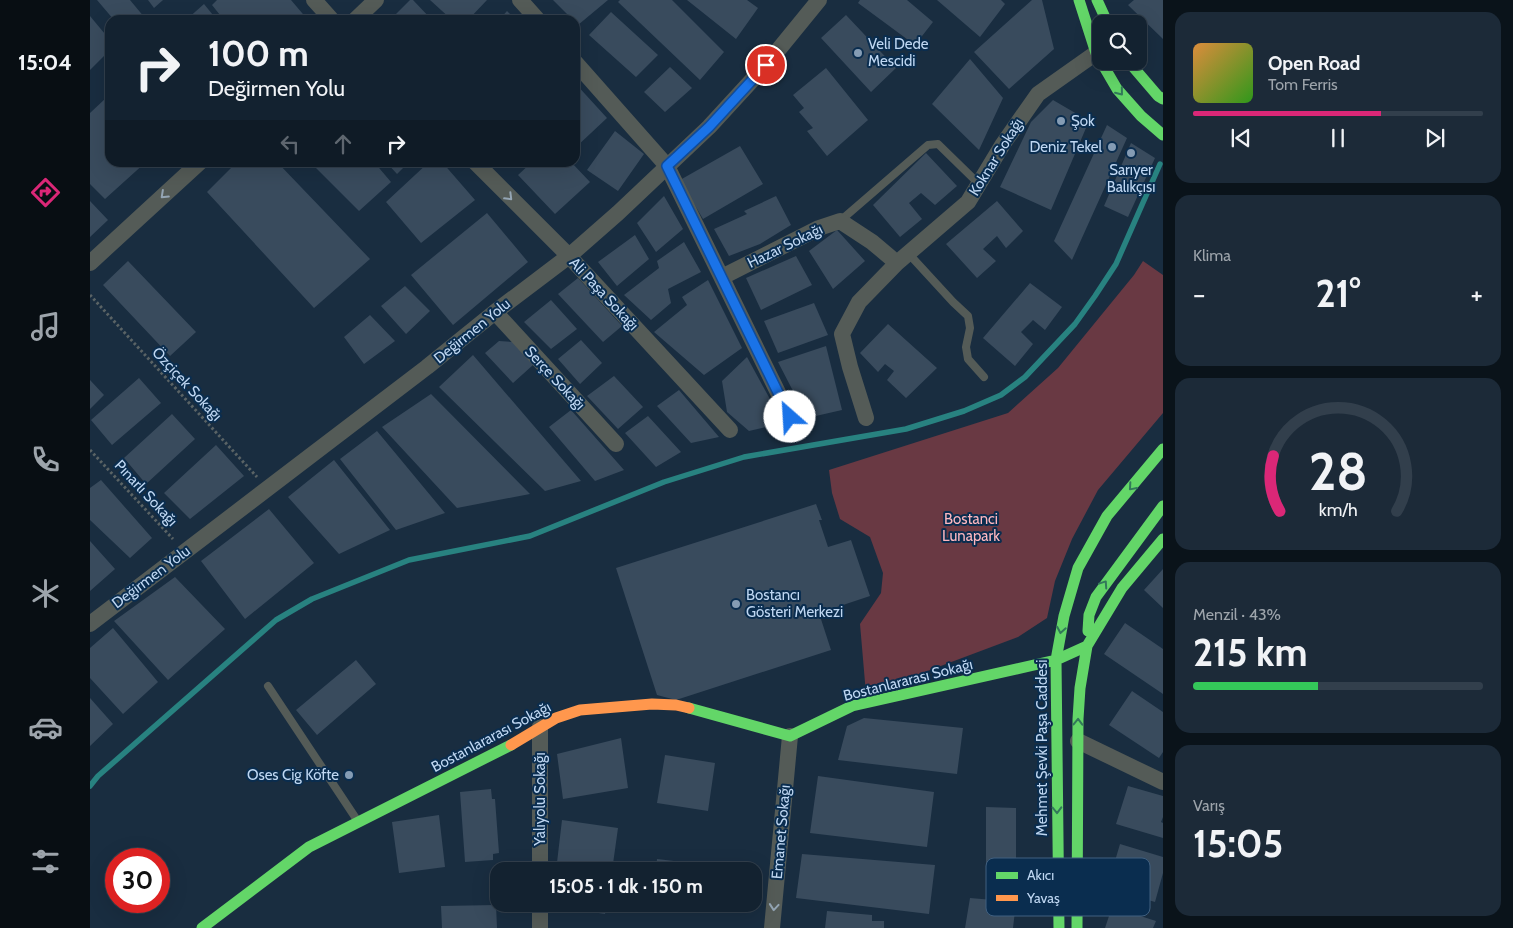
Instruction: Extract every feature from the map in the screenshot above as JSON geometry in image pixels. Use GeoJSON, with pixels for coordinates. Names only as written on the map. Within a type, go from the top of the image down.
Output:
{"type":"FeatureCollection","features":[{"type":"Feature","properties":{"kind":"main road"},"geometry":{"type":"LineString","coordinates":[[1080,0],[1092,40]]}},
{"type":"Feature","properties":{"kind":"main road"},"geometry":{"type":"LineString","coordinates":[[1097,0],[1104,15]]}},
{"type":"Feature","properties":{"kind":"main road"},"geometry":{"type":"LineString","coordinates":[[1106,70],[1117,89],[1163,135]]}},
{"type":"Feature","properties":{"kind":"main road"},"geometry":{"type":"LineString","coordinates":[[1136,70],[1158,96],[1163,99]]}},
{"type":"Feature","properties":{"kind":"main road","name":"Mehmet Şevki Paşa Caddesi"},"geometry":{"type":"LineString","coordinates":[[1058,858],[1056,660],[1064,616],[1078,568],[1107,516],[1163,449]]}},
{"type":"Feature","properties":{"kind":"main road"},"geometry":{"type":"LineString","coordinates":[[1077,858],[1080,688],[1087,646],[1089,615],[1096,597],[1108,579],[1163,506]]}},
{"type":"Feature","properties":{"kind":"main road"},"geometry":{"type":"LineString","coordinates":[[1087,646],[1122,588],[1163,538]]}},
{"type":"Feature","properties":{"kind":"main road","name":"Bostanlararası Sokağı"},"geometry":{"type":"LineString","coordinates":[[202,928],[308,847],[521,740],[556,718],[580,710],[652,704],[676,705],[790,736],[852,706],[1056,660],[1087,646]]}},
{"type":"Feature","properties":{"kind":"street"},"geometry":{"type":"LineString","coordinates":[[314,0],[328,15]]}},
{"type":"Feature","properties":{"kind":"street"},"geometry":{"type":"LineString","coordinates":[[360,15],[376,0]]}},
{"type":"Feature","properties":{"kind":"street"},"geometry":{"type":"LineString","coordinates":[[520,0],[534,15]]}},
{"type":"Feature","properties":{"kind":"street","name":"Değirmen Yolu"},"geometry":{"type":"LineString","coordinates":[[90,624],[427,367],[494,312],[569,256],[618,213],[709,127],[766,65],[819,0]]}},
{"type":"Feature","properties":{"kind":"street","name":"Koknar Sokağı"},"geometry":{"type":"LineString","coordinates":[[902,258],[968,202],[1003,144],[1038,94],[1092,56]]}},
{"type":"Feature","properties":{"kind":"street"},"geometry":{"type":"LineString","coordinates":[[580,68],[667,166],[790,417]]}},
{"type":"Feature","properties":{"kind":"street"},"geometry":{"type":"LineString","coordinates":[[90,264],[195,167]]}},
{"type":"Feature","properties":{"kind":"street","name":"Ali Paşa Sokağı"},"geometry":{"type":"LineString","coordinates":[[480,167],[569,256],[730,430]]}},
{"type":"Feature","properties":{"kind":"street","name":"Hazar Sokağı"},"geometry":{"type":"LineString","coordinates":[[722,277],[819,228],[840,221],[872,242],[902,258]]}},
{"type":"Feature","properties":{"kind":"street"},"geometry":{"type":"LineString","coordinates":[[866,418],[842,334],[859,302],[902,258]]}},
{"type":"Feature","properties":{"kind":"street","name":"Serçe Sokağı"},"geometry":{"type":"LineString","coordinates":[[494,312],[616,444]]}},
{"type":"Feature","properties":{"kind":"street","name":"Yalıyolu Sokağı"},"geometry":{"type":"LineString","coordinates":[[540,727],[540,862]]}},
{"type":"Feature","properties":{"kind":"street","name":"Emanet Sokağı"},"geometry":{"type":"LineString","coordinates":[[772,928],[790,736]]}},
{"type":"Feature","properties":{"kind":"street"},"geometry":{"type":"LineString","coordinates":[[1078,742],[1163,782]]}},
{"type":"Feature","properties":{"kind":"street"},"geometry":{"type":"LineString","coordinates":[[540,912],[540,928]]}},
{"type":"Feature","properties":{"kind":"lane"},"geometry":{"type":"LineString","coordinates":[[840,221],[928,145],[938,144],[978,184]]}},
{"type":"Feature","properties":{"kind":"lane"},"geometry":{"type":"LineString","coordinates":[[902,258],[968,316],[970,328],[966,347],[968,359],[984,377]]}},
{"type":"Feature","properties":{"kind":"lane"},"geometry":{"type":"LineString","coordinates":[[268,686],[358,822]]}},
{"type":"Feature","properties":{"kind":"path","name":"Özçiçek Sokağı"},"geometry":{"type":"LineString","coordinates":[[90,295],[268,489]]}},
{"type":"Feature","properties":{"kind":"path","name":"Pınarlı Sokağı"},"geometry":{"type":"LineString","coordinates":[[90,450],[185,551]]}},
{"type":"Feature","properties":{"kind":"green space","name":"Bostanci Lunapark"},"geometry":{"type":"Polygon","coordinates":[[[1143,261],[1163,275],[1163,413],[1098,490],[1072,539],[1055,581],[1047,618],[1018,637],[866,694],[860,624],[881,593],[883,573],[870,537],[840,519],[832,493],[829,470],[1008,413],[1058,368],[1134,275],[1143,261]]]}},
{"type":"Feature","properties":{"kind":"building"},"geometry":{"type":"Polygon","coordinates":[[[97,0],[130,0],[142,15],[110,15],[97,0]]]}},
{"type":"Feature","properties":{"kind":"building"},"geometry":{"type":"Polygon","coordinates":[[[148,0],[163,0],[154,8],[148,0]]]}},
{"type":"Feature","properties":{"kind":"building"},"geometry":{"type":"Polygon","coordinates":[[[217,0],[291,0],[304,15],[220,15],[212,5],[217,0]]]}},
{"type":"Feature","properties":{"kind":"building"},"geometry":{"type":"Polygon","coordinates":[[[410,0],[413,0],[427,15],[395,15],[410,0]]]}},
{"type":"Feature","properties":{"kind":"building"},"geometry":{"type":"Polygon","coordinates":[[[430,0],[487,0],[473,15],[446,15],[430,0]]]}},
{"type":"Feature","properties":{"kind":"building"},"geometry":{"type":"Polygon","coordinates":[[[553,0],[608,0],[580,23],[580,15],[568,15],[553,0]]]}},
{"type":"Feature","properties":{"kind":"building"},"geometry":{"type":"Polygon","coordinates":[[[620,0],[672,0],[724,52],[700,80],[618,2],[620,0]]]}},
{"type":"Feature","properties":{"kind":"building"},"geometry":{"type":"Polygon","coordinates":[[[687,0],[747,0],[758,8],[736,39],[687,0]]]}},
{"type":"Feature","properties":{"kind":"building"},"geometry":{"type":"Polygon","coordinates":[[[860,0],[907,0],[933,22],[915,45],[858,3],[860,0]]]}},
{"type":"Feature","properties":{"kind":"building"},"geometry":{"type":"Polygon","coordinates":[[[937,0],[1001,0],[1005,4],[980,37],[937,0]]]}},
{"type":"Feature","properties":{"kind":"building"},"geometry":{"type":"Polygon","coordinates":[[[1032,0],[1042,0],[1054,49],[1009,89],[974,52],[1032,0]]]}},
{"type":"Feature","properties":{"kind":"building"},"geometry":{"type":"Polygon","coordinates":[[[1134,0],[1163,0],[1163,39],[1147,23],[1147,15],[1138,15],[1128,5],[1134,0]]]}},
{"type":"Feature","properties":{"kind":"building"},"geometry":{"type":"Polygon","coordinates":[[[204,4],[213,15],[192,15],[204,4]]]}},
{"type":"Feature","properties":{"kind":"building"},"geometry":{"type":"Polygon","coordinates":[[[611,12],[658,55],[636,77],[589,35],[611,12]]]}},
{"type":"Feature","properties":{"kind":"building","name":"Veli Dede Mescidi"},"geometry":{"type":"Polygon","coordinates":[[[846,15],[896,68],[871,92],[821,38],[846,15]]]}},
{"type":"Feature","properties":{"kind":"building"},"geometry":{"type":"Polygon","coordinates":[[[90,16],[105,34],[105,55],[90,70],[90,16]]]}},
{"type":"Feature","properties":{"kind":"building"},"geometry":{"type":"Polygon","coordinates":[[[970,59],[1003,98],[979,150],[932,104],[970,59]]]}},
{"type":"Feature","properties":{"kind":"building"},"geometry":{"type":"Polygon","coordinates":[[[670,67],[692,88],[665,112],[644,92],[670,67]]]}},
{"type":"Feature","properties":{"kind":"building"},"geometry":{"type":"Polygon","coordinates":[[[826,68],[868,120],[827,156],[807,131],[813,128],[799,112],[804,108],[793,95],[826,68]]]}},
{"type":"Feature","properties":{"kind":"building"},"geometry":{"type":"Polygon","coordinates":[[[580,88],[607,118],[580,143],[580,88]]]}},
{"type":"Feature","properties":{"kind":"building"},"geometry":{"type":"Polygon","coordinates":[[[105,99],[105,167],[140,167],[105,199],[90,184],[90,113],[105,99]]]}},
{"type":"Feature","properties":{"kind":"building"},"geometry":{"type":"Polygon","coordinates":[[[1053,100],[1089,121],[1051,210],[1000,187],[1031,122],[1053,100]]]}},
{"type":"Feature","properties":{"kind":"building"},"geometry":{"type":"Polygon","coordinates":[[[1107,125],[1127,138],[1072,260],[1054,241],[1107,125]]]}},
{"type":"Feature","properties":{"kind":"building"},"geometry":{"type":"Polygon","coordinates":[[[615,131],[644,154],[618,191],[587,170],[615,131]]]}},
{"type":"Feature","properties":{"kind":"building"},"geometry":{"type":"Polygon","coordinates":[[[1131,143],[1155,158],[1128,217],[1104,206],[1131,143]]]}},
{"type":"Feature","properties":{"kind":"building"},"geometry":{"type":"Polygon","coordinates":[[[740,146],[763,184],[703,219],[680,180],[740,146]]]}},
{"type":"Feature","properties":{"kind":"building"},"geometry":{"type":"Polygon","coordinates":[[[926,153],[957,186],[935,205],[921,193],[909,203],[922,219],[900,237],[873,205],[926,153]]]}},
{"type":"Feature","properties":{"kind":"building"},"geometry":{"type":"Polygon","coordinates":[[[232,167],[282,167],[370,259],[314,308],[207,192],[232,167]]]}},
{"type":"Feature","properties":{"kind":"building"},"geometry":{"type":"Polygon","coordinates":[[[315,167],[378,167],[391,182],[359,211],[315,167]]]}},
{"type":"Feature","properties":{"kind":"building"},"geometry":{"type":"Polygon","coordinates":[[[391,167],[404,167],[397,174],[391,167]]]}},
{"type":"Feature","properties":{"kind":"building"},"geometry":{"type":"Polygon","coordinates":[[[424,167],[446,167],[475,200],[421,243],[386,202],[424,167]]]}},
{"type":"Feature","properties":{"kind":"building"},"geometry":{"type":"Polygon","coordinates":[[[527,167],[576,167],[590,182],[555,214],[518,175],[527,167]]]}},
{"type":"Feature","properties":{"kind":"building"},"geometry":{"type":"Polygon","coordinates":[[[664,196],[683,229],[656,252],[637,223],[664,196]]]}},
{"type":"Feature","properties":{"kind":"building"},"geometry":{"type":"Polygon","coordinates":[[[776,196],[791,225],[760,244],[729,256],[714,229],[747,214],[744,211],[776,196]]]}},
{"type":"Feature","properties":{"kind":"building"},"geometry":{"type":"Polygon","coordinates":[[[90,201],[108,220],[90,237],[90,201]]]}},
{"type":"Feature","properties":{"kind":"building"},"geometry":{"type":"Polygon","coordinates":[[[997,201],[1023,231],[1006,248],[997,236],[983,249],[996,261],[977,278],[946,244],[997,201]]]}},
{"type":"Feature","properties":{"kind":"building"},"geometry":{"type":"Polygon","coordinates":[[[487,213],[528,262],[453,325],[411,275],[487,213]]]}},
{"type":"Feature","properties":{"kind":"building"},"geometry":{"type":"Polygon","coordinates":[[[837,230],[865,261],[833,289],[809,251],[837,230]]]}},
{"type":"Feature","properties":{"kind":"building"},"geometry":{"type":"Polygon","coordinates":[[[635,235],[649,259],[617,286],[598,262],[635,235]]]}},
{"type":"Feature","properties":{"kind":"building"},"geometry":{"type":"Polygon","coordinates":[[[684,242],[701,272],[668,289],[671,303],[651,320],[624,295],[659,268],[657,261],[684,242]]]}},
{"type":"Feature","properties":{"kind":"building"},"geometry":{"type":"Polygon","coordinates":[[[796,256],[812,285],[761,310],[746,278],[796,256]]]}},
{"type":"Feature","properties":{"kind":"building"},"geometry":{"type":"Polygon","coordinates":[[[128,261],[196,332],[170,356],[103,285],[128,261]]]}},
{"type":"Feature","properties":{"kind":"building"},"geometry":{"type":"Polygon","coordinates":[[[578,278],[622,326],[603,342],[558,294],[578,278]]]}},
{"type":"Feature","properties":{"kind":"building"},"geometry":{"type":"Polygon","coordinates":[[[708,280],[742,348],[704,375],[654,332],[687,305],[682,297],[708,280]]]}},
{"type":"Feature","properties":{"kind":"building"},"geometry":{"type":"Polygon","coordinates":[[[1030,283],[1062,307],[1045,330],[1033,320],[1021,332],[1033,344],[1015,366],[983,338],[1030,283]]]}},
{"type":"Feature","properties":{"kind":"building"},"geometry":{"type":"Polygon","coordinates":[[[405,286],[430,311],[406,334],[381,306],[405,286]]]}},
{"type":"Feature","properties":{"kind":"building"},"geometry":{"type":"Polygon","coordinates":[[[551,300],[577,329],[551,349],[524,322],[551,300]]]}},
{"type":"Feature","properties":{"kind":"building"},"geometry":{"type":"Polygon","coordinates":[[[814,303],[828,335],[778,353],[764,321],[814,303]]]}},
{"type":"Feature","properties":{"kind":"building"},"geometry":{"type":"Polygon","coordinates":[[[370,315],[395,341],[364,364],[344,337],[370,315]]]}},
{"type":"Feature","properties":{"kind":"building"},"geometry":{"type":"Polygon","coordinates":[[[888,324],[937,368],[906,398],[887,380],[894,371],[885,364],[878,372],[860,353],[888,324]]]}},
{"type":"Feature","properties":{"kind":"building"},"geometry":{"type":"Polygon","coordinates":[[[581,340],[602,363],[580,384],[558,359],[581,340]]]}},
{"type":"Feature","properties":{"kind":"building"},"geometry":{"type":"Polygon","coordinates":[[[499,341],[513,342],[533,365],[513,383],[485,353],[499,341]]]}},
{"type":"Feature","properties":{"kind":"building"},"geometry":{"type":"Polygon","coordinates":[[[826,346],[842,410],[807,418],[778,362],[826,346]]]}},
{"type":"Feature","properties":{"kind":"building"},"geometry":{"type":"Polygon","coordinates":[[[473,355],[581,481],[545,491],[439,387],[473,355]]]}},
{"type":"Feature","properties":{"kind":"building"},"geometry":{"type":"Polygon","coordinates":[[[747,357],[783,423],[749,431],[727,412],[722,381],[747,357]]]}},
{"type":"Feature","properties":{"kind":"building"},"geometry":{"type":"Polygon","coordinates":[[[614,376],[643,407],[618,429],[587,396],[614,376]]]}},
{"type":"Feature","properties":{"kind":"building"},"geometry":{"type":"Polygon","coordinates":[[[139,378],[161,403],[112,445],[91,420],[139,378]]]}},
{"type":"Feature","properties":{"kind":"building"},"geometry":{"type":"Polygon","coordinates":[[[90,380],[104,395],[90,409],[90,380]]]}},
{"type":"Feature","properties":{"kind":"building"},"geometry":{"type":"Polygon","coordinates":[[[679,390],[719,437],[691,443],[657,406],[679,390]]]}},
{"type":"Feature","properties":{"kind":"building"},"geometry":{"type":"Polygon","coordinates":[[[431,394],[530,494],[457,508],[382,427],[431,394]]]}},
{"type":"Feature","properties":{"kind":"building"},"geometry":{"type":"Polygon","coordinates":[[[571,410],[624,470],[595,481],[549,427],[571,410]]]}},
{"type":"Feature","properties":{"kind":"building"},"geometry":{"type":"Polygon","coordinates":[[[172,414],[195,439],[146,484],[124,458],[172,414]]]}},
{"type":"Feature","properties":{"kind":"building"},"geometry":{"type":"Polygon","coordinates":[[[648,416],[681,452],[656,467],[625,433],[648,416]]]}},
{"type":"Feature","properties":{"kind":"building"},"geometry":{"type":"Polygon","coordinates":[[[377,431],[445,513],[396,530],[340,459],[377,431]]]}},
{"type":"Feature","properties":{"kind":"building"},"geometry":{"type":"Polygon","coordinates":[[[216,445],[244,476],[190,519],[164,493],[216,445]]]}},
{"type":"Feature","properties":{"kind":"building"},"geometry":{"type":"Polygon","coordinates":[[[334,460],[390,530],[339,554],[288,497],[334,460]]]}},
{"type":"Feature","properties":{"kind":"building"},"geometry":{"type":"Polygon","coordinates":[[[101,480],[152,538],[130,558],[90,520],[90,488],[101,480]]]}},
{"type":"Feature","properties":{"kind":"building","name":"Bostancı Gösteri Merkezi"},"geometry":{"type":"Polygon","coordinates":[[[816,504],[828,547],[851,540],[870,596],[819,613],[831,650],[676,700],[657,695],[616,568],[816,504]]]}},
{"type":"Feature","properties":{"kind":"building"},"geometry":{"type":"Polygon","coordinates":[[[269,509],[314,563],[245,619],[201,561],[269,509]]]}},
{"type":"Feature","properties":{"kind":"building"},"geometry":{"type":"Polygon","coordinates":[[[90,541],[115,569],[90,591],[90,541]]]}},
{"type":"Feature","properties":{"kind":"building"},"geometry":{"type":"Polygon","coordinates":[[[1163,569],[1163,608],[1144,590],[1163,569]]]}},
{"type":"Feature","properties":{"kind":"building"},"geometry":{"type":"Polygon","coordinates":[[[175,577],[225,629],[168,680],[114,621],[175,577]]]}},
{"type":"Feature","properties":{"kind":"building"},"geometry":{"type":"Polygon","coordinates":[[[1125,623],[1163,649],[1163,694],[1104,654],[1125,623]]]}},
{"type":"Feature","properties":{"kind":"building"},"geometry":{"type":"Polygon","coordinates":[[[113,628],[158,682],[123,714],[90,678],[90,648],[113,628]]]}},
{"type":"Feature","properties":{"kind":"building"},"geometry":{"type":"Polygon","coordinates":[[[356,660],[376,684],[317,735],[296,710],[356,660]]]}},
{"type":"Feature","properties":{"kind":"building"},"geometry":{"type":"Polygon","coordinates":[[[1132,691],[1163,712],[1163,752],[1159,758],[1109,725],[1132,691]]]}},
{"type":"Feature","properties":{"kind":"building"},"geometry":{"type":"Polygon","coordinates":[[[90,698],[113,724],[90,746],[90,698]]]}},
{"type":"Feature","properties":{"kind":"building"},"geometry":{"type":"Polygon","coordinates":[[[864,718],[963,728],[957,774],[838,760],[847,726],[864,718]]]}},
{"type":"Feature","properties":{"kind":"building"},"geometry":{"type":"Polygon","coordinates":[[[621,738],[628,788],[563,799],[557,754],[621,738]]]}},
{"type":"Feature","properties":{"kind":"building"},"geometry":{"type":"Polygon","coordinates":[[[665,755],[715,763],[708,811],[657,803],[665,755]]]}},
{"type":"Feature","properties":{"kind":"building"},"geometry":{"type":"Polygon","coordinates":[[[818,776],[934,792],[927,847],[810,833],[818,776]]]}},
{"type":"Feature","properties":{"kind":"building"},"geometry":{"type":"Polygon","coordinates":[[[1128,786],[1163,796],[1163,817],[1161,822],[1163,823],[1163,838],[1116,824],[1128,786]]]}},
{"type":"Feature","properties":{"kind":"building"},"geometry":{"type":"Polygon","coordinates":[[[491,789],[492,799],[495,799],[499,853],[493,854],[493,860],[465,862],[460,792],[491,789]]]}},
{"type":"Feature","properties":{"kind":"building"},"geometry":{"type":"Polygon","coordinates":[[[986,807],[1016,808],[1016,858],[986,858],[986,807]]]}},
{"type":"Feature","properties":{"kind":"building"},"geometry":{"type":"Polygon","coordinates":[[[439,815],[445,867],[399,873],[392,822],[439,815]]]}},
{"type":"Feature","properties":{"kind":"building"},"geometry":{"type":"Polygon","coordinates":[[[562,820],[618,828],[613,862],[557,862],[562,820]]]}},
{"type":"Feature","properties":{"kind":"building"},"geometry":{"type":"Polygon","coordinates":[[[1120,844],[1163,857],[1163,873],[1155,902],[1150,901],[1150,858],[1116,858],[1120,844]]]}},
{"type":"Feature","properties":{"kind":"building"},"geometry":{"type":"Polygon","coordinates":[[[802,854],[935,865],[929,914],[796,898],[802,854]]]}},
{"type":"Feature","properties":{"kind":"building"},"geometry":{"type":"Polygon","coordinates":[[[657,859],[682,862],[657,862],[657,859]]]}},
{"type":"Feature","properties":{"kind":"building"},"geometry":{"type":"Polygon","coordinates":[[[970,898],[986,899],[986,916],[1014,916],[1013,928],[965,928],[970,898]]]}},
{"type":"Feature","properties":{"kind":"building"},"geometry":{"type":"Polygon","coordinates":[[[490,905],[490,912],[496,912],[497,928],[442,928],[441,906],[490,905]]]}},
{"type":"Feature","properties":{"kind":"building"},"geometry":{"type":"Polygon","coordinates":[[[827,911],[872,915],[872,921],[884,921],[884,928],[825,928],[827,911]]]}},
{"type":"Feature","properties":{"kind":"building"},"geometry":{"type":"Polygon","coordinates":[[[1109,916],[1140,916],[1156,921],[1153,928],[1105,928],[1109,916]]]}},
{"type":"Feature","properties":{"kind":"waterway"},"geometry":{"type":"LineString","coordinates":[[90,786],[98,776],[276,620],[312,599],[409,560],[530,536],[664,482],[744,457],[906,429],[964,411],[1001,395],[1025,377],[1075,324],[1095,296],[1116,264],[1160,164]]}},
{"type":"Feature","properties":{"kind":"traffic: fast"},"geometry":{"type":"LineString","coordinates":[[1079,0],[1096,53],[1117,89],[1141,116],[1163,135]]}},
{"type":"Feature","properties":{"kind":"traffic: fast"},"geometry":{"type":"LineString","coordinates":[[1097,0],[1104,15]]}},
{"type":"Feature","properties":{"kind":"traffic: fast"},"geometry":{"type":"LineString","coordinates":[[1136,70],[1158,96],[1163,99]]}},
{"type":"Feature","properties":{"kind":"traffic: fast"},"geometry":{"type":"LineString","coordinates":[[1058,858],[1056,660],[1064,616],[1078,568],[1107,516],[1163,449]]}},
{"type":"Feature","properties":{"kind":"traffic: fast"},"geometry":{"type":"LineString","coordinates":[[1088,631],[1089,615],[1096,597],[1163,506]]}},
{"type":"Feature","properties":{"kind":"traffic: fast"},"geometry":{"type":"LineString","coordinates":[[1077,858],[1078,719],[1080,688],[1087,646],[1122,588],[1163,539]]}},
{"type":"Feature","properties":{"kind":"traffic: fast"},"geometry":{"type":"LineString","coordinates":[[689,708],[790,736],[852,706],[1056,660],[1087,646]]}},
{"type":"Feature","properties":{"kind":"traffic: fast"},"geometry":{"type":"LineString","coordinates":[[202,928],[309,847],[511,745]]}},
{"type":"Feature","properties":{"kind":"traffic: fast"},"geometry":{"type":"LineString","coordinates":[[1059,916],[1059,928]]}},
{"type":"Feature","properties":{"kind":"traffic: fast"},"geometry":{"type":"LineString","coordinates":[[1077,916],[1077,928]]}},
{"type":"Feature","properties":{"kind":"traffic: slow"},"geometry":{"type":"LineString","coordinates":[[511,745],[556,718],[580,710],[652,704],[676,705],[689,708]]}},
{"type":"Feature","properties":{"kind":"place","name":"Veli Dede Mescidi"},"geometry":{"type":"Point","coordinates":[858,53]}},
{"type":"Feature","properties":{"kind":"place","name":"Şok"},"geometry":{"type":"Point","coordinates":[1061,121]}},
{"type":"Feature","properties":{"kind":"place","name":"Deniz Tekel"},"geometry":{"type":"Point","coordinates":[1112,147]}},
{"type":"Feature","properties":{"kind":"place","name":"Sarıyer Balıkçısı"},"geometry":{"type":"Point","coordinates":[1131,153]}},
{"type":"Feature","properties":{"kind":"place","name":"Bostancı Gösteri Merkezi"},"geometry":{"type":"Point","coordinates":[736,604]}},
{"type":"Feature","properties":{"kind":"place","name":"Oses Cig Köfte"},"geometry":{"type":"Point","coordinates":[349,775]}},
{"type":"Feature","properties":{"kind":"route"},"geometry":{"type":"LineString","coordinates":[[766,65],[709,127],[667,166],[790,417]]}}]}
